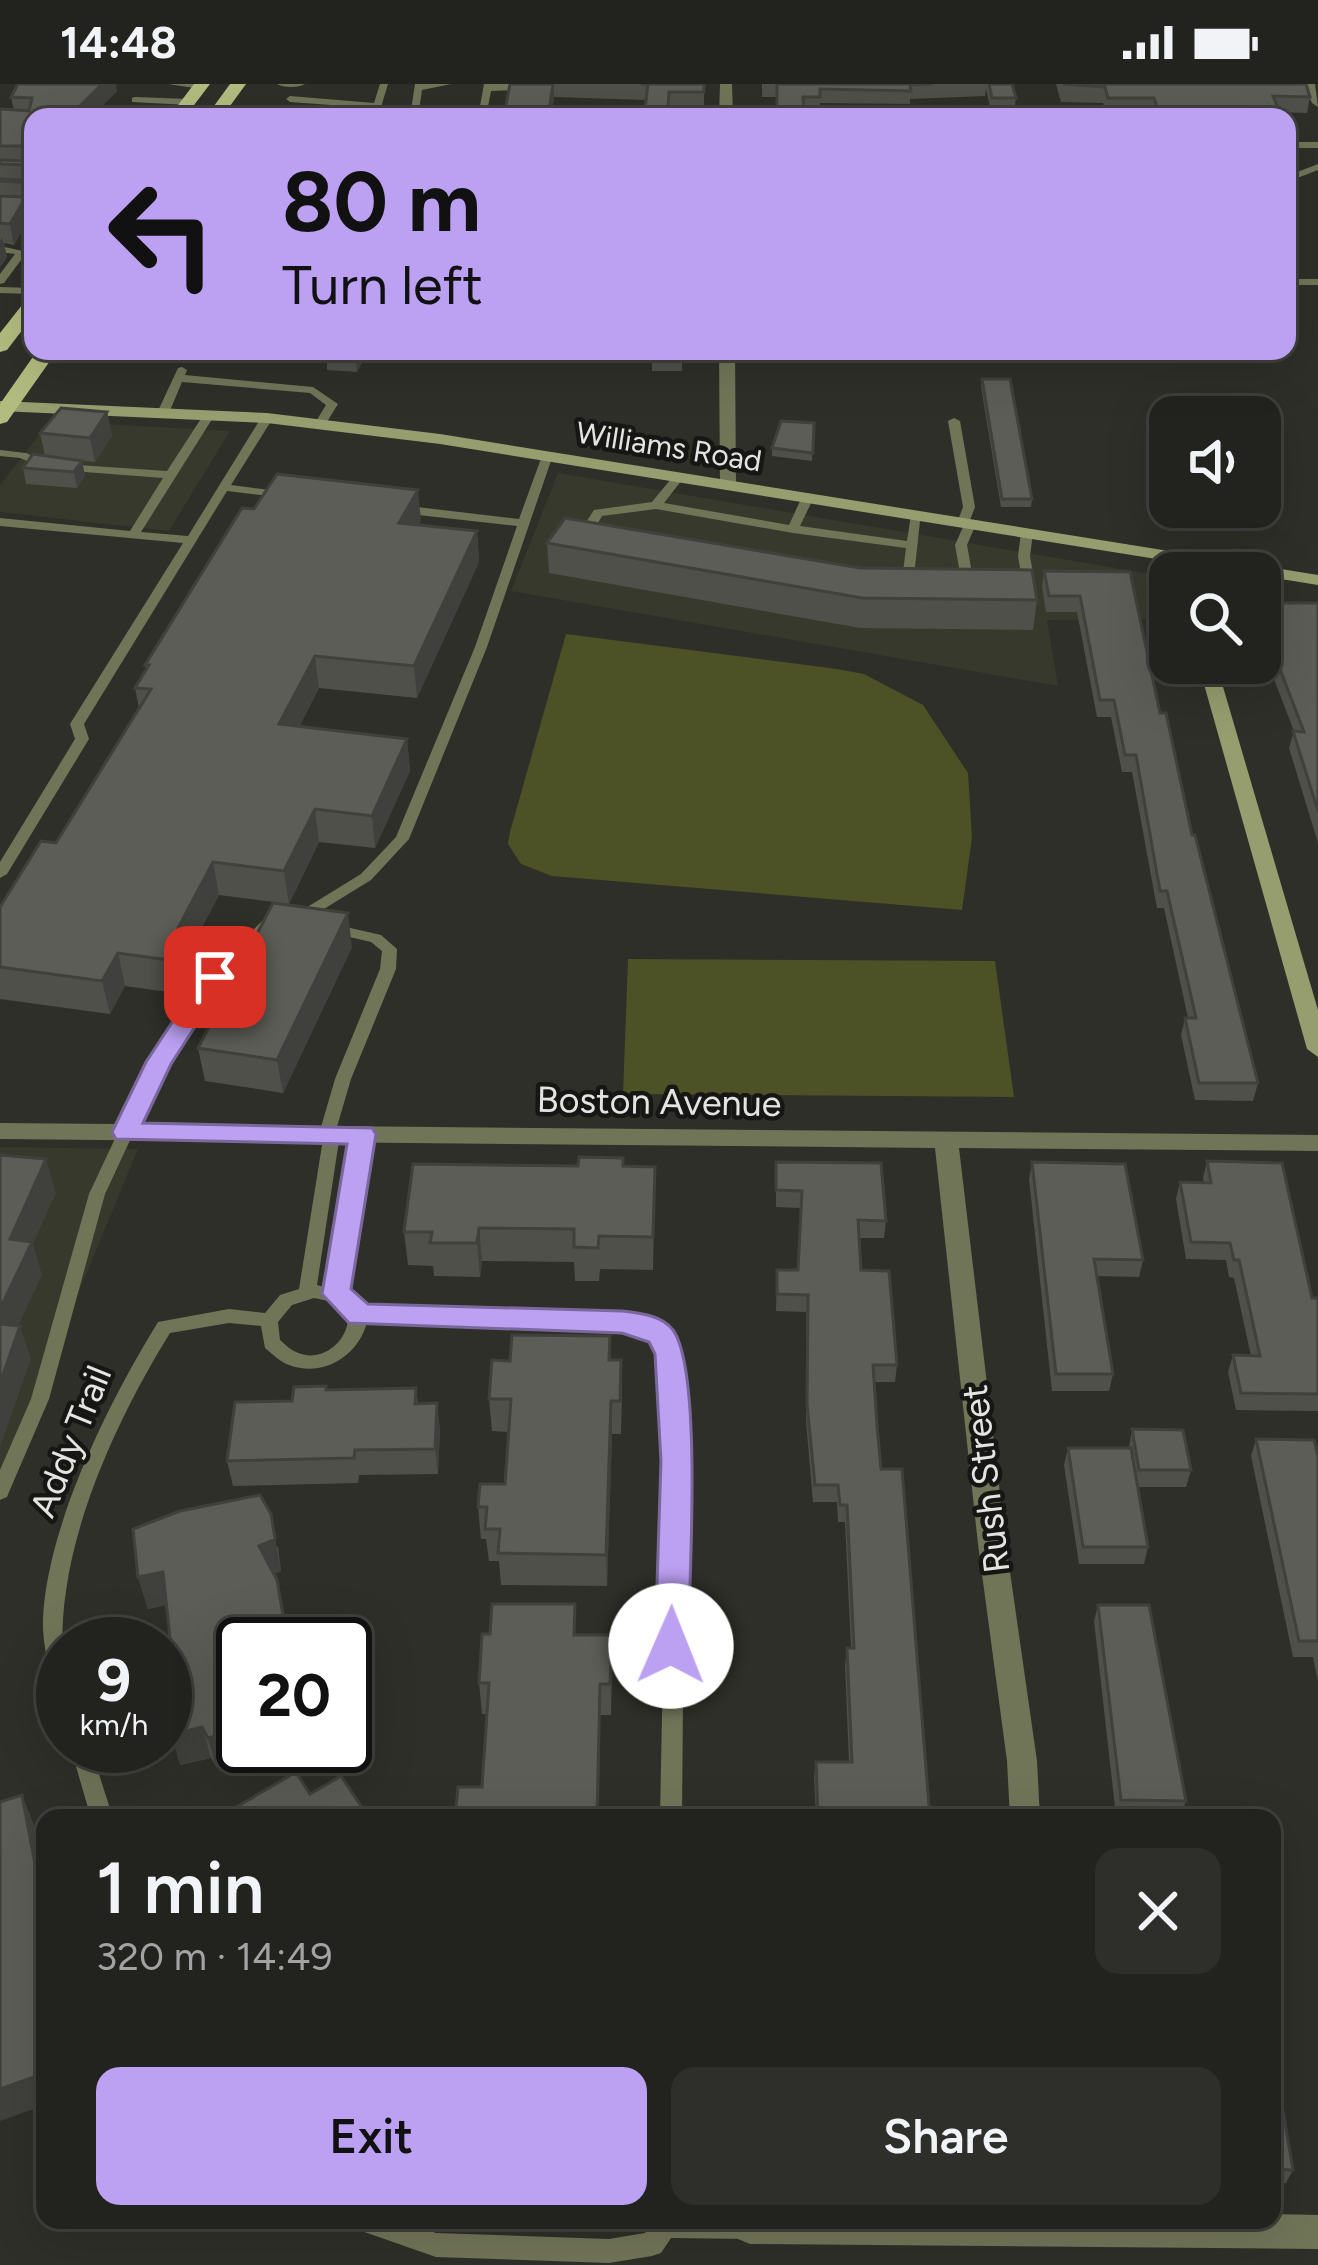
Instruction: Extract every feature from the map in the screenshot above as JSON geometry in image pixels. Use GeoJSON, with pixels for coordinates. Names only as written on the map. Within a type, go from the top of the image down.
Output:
{"type":"FeatureCollection","features":[{"type":"Feature","properties":{"kind":"main road"},"geometry":{"type":"LineString","coordinates":[[0,346],[9,321]]}},
{"type":"Feature","properties":{"kind":"main road"},"geometry":{"type":"LineString","coordinates":[[3,410],[40,360]]}},
{"type":"Feature","properties":{"kind":"street"},"geometry":{"type":"LineString","coordinates":[[1309,84],[1318,103]]}},
{"type":"Feature","properties":{"kind":"street"},"geometry":{"type":"LineString","coordinates":[[727,360],[728,484]]}},
{"type":"Feature","properties":{"kind":"street","name":"Williams Road"},"geometry":{"type":"LineString","coordinates":[[3,410],[321,423],[808,497],[1149,559]]}},
{"type":"Feature","properties":{"kind":"street","name":"Williams Road"},"geometry":{"type":"LineString","coordinates":[[1281,576],[1318,580]]}},
{"type":"Feature","properties":{"kind":"street"},"geometry":{"type":"LineString","coordinates":[[1213,684],[1318,1049]]}},
{"type":"Feature","properties":{"kind":"street","name":"Boston Avenue"},"geometry":{"type":"LineString","coordinates":[[0,1131],[1318,1143]]}},
{"type":"Feature","properties":{"kind":"street","name":"Rush Street"},"geometry":{"type":"LineString","coordinates":[[946,1139],[1022,1761],[1024,1809]]}},
{"type":"Feature","properties":{"kind":"street"},"geometry":{"type":"LineString","coordinates":[[1195,2229],[1318,2233]]}},
{"type":"Feature","properties":{"kind":"lane"},"geometry":{"type":"LineString","coordinates":[[172,84],[202,85]]}},
{"type":"Feature","properties":{"kind":"lane"},"geometry":{"type":"LineString","coordinates":[[281,84],[301,85]]}},
{"type":"Feature","properties":{"kind":"lane"},"geometry":{"type":"LineString","coordinates":[[342,103],[353,84]]}},
{"type":"Feature","properties":{"kind":"lane"},"geometry":{"type":"LineString","coordinates":[[419,86],[447,84]]}},
{"type":"Feature","properties":{"kind":"lane"},"geometry":{"type":"LineString","coordinates":[[487,86],[510,88],[511,84]]}},
{"type":"Feature","properties":{"kind":"lane"},"geometry":{"type":"LineString","coordinates":[[301,85],[290,99],[363,108]]}},
{"type":"Feature","properties":{"kind":"lane"},"geometry":{"type":"LineString","coordinates":[[135,100],[173,108]]}},
{"type":"Feature","properties":{"kind":"lane"},"geometry":{"type":"LineString","coordinates":[[0,249],[22,252],[5,266],[0,286]]}},
{"type":"Feature","properties":{"kind":"lane"},"geometry":{"type":"LineString","coordinates":[[163,413],[188,360]]}},
{"type":"Feature","properties":{"kind":"lane"},"geometry":{"type":"LineString","coordinates":[[177,378],[313,390],[332,404],[321,423]]}},
{"type":"Feature","properties":{"kind":"lane"},"geometry":{"type":"LineString","coordinates":[[133,535],[208,416]]}},
{"type":"Feature","properties":{"kind":"lane"},"geometry":{"type":"LineString","coordinates":[[0,874],[82,739],[77,724],[267,418]]}},
{"type":"Feature","properties":{"kind":"lane"},"geometry":{"type":"LineString","coordinates":[[954,421],[969,507],[961,545],[969,591],[990,591]]}},
{"type":"Feature","properties":{"kind":"lane"},"geometry":{"type":"LineString","coordinates":[[0,453],[22,455],[46,466],[170,475]]}},
{"type":"Feature","properties":{"kind":"lane"},"geometry":{"type":"LineString","coordinates":[[0,1492],[40,1399],[97,1194],[159,1062],[215,977],[268,923],[314,909],[366,877],[402,839],[481,647],[547,455]]}},
{"type":"Feature","properties":{"kind":"lane"},"geometry":{"type":"LineString","coordinates":[[656,505],[679,476]]}},
{"type":"Feature","properties":{"kind":"lane"},"geometry":{"type":"LineString","coordinates":[[223,487],[294,496]]}},
{"type":"Feature","properties":{"kind":"lane"},"geometry":{"type":"LineString","coordinates":[[793,529],[808,497]]}},
{"type":"Feature","properties":{"kind":"lane"},"geometry":{"type":"LineString","coordinates":[[608,533],[587,530],[598,513],[656,505],[909,545]]}},
{"type":"Feature","properties":{"kind":"lane"},"geometry":{"type":"LineString","coordinates":[[388,507],[524,523]]}},
{"type":"Feature","properties":{"kind":"lane"},"geometry":{"type":"LineString","coordinates":[[867,571],[908,576],[917,515]]}},
{"type":"Feature","properties":{"kind":"lane"},"geometry":{"type":"LineString","coordinates":[[0,522],[190,540]]}},
{"type":"Feature","properties":{"kind":"lane"},"geometry":{"type":"LineString","coordinates":[[1010,591],[1030,592],[1024,556],[1027,533]]}},
{"type":"Feature","properties":{"kind":"lane"},"geometry":{"type":"LineString","coordinates":[[283,918],[376,938],[390,950],[388,969],[343,1079],[330,1134],[307,1292]]}},
{"type":"Feature","properties":{"kind":"lane"},"geometry":{"type":"LineString","coordinates":[[336,1294],[362,1134]]}},
{"type":"Feature","properties":{"kind":"lane"},"geometry":{"type":"LineString","coordinates":[[307,1292],[336,1294],[353,1304],[359,1315],[360,1326],[348,1348],[320,1361],[305,1362],[278,1352],[267,1332],[269,1320],[286,1300],[307,1292]]}},
{"type":"Feature","properties":{"kind":"lane"},"geometry":{"type":"LineString","coordinates":[[359,1315],[622,1322],[645,1325],[660,1334],[669,1354],[676,1461],[671,1809]]}},
{"type":"Feature","properties":{"kind":"lane","name":"Addy Trail"},"geometry":{"type":"LineString","coordinates":[[53,1617],[60,1564],[133,1375],[164,1328],[230,1316],[269,1320]]}},
{"type":"Feature","properties":{"kind":"lane"},"geometry":{"type":"LineString","coordinates":[[88,1773],[99,1809]]}},
{"type":"Feature","properties":{"kind":"lane"},"geometry":{"type":"LineString","coordinates":[[388,2229],[436,2245],[609,2251],[652,2244],[661,2229]]}},
{"type":"Feature","properties":{"kind":"shaded area"},"geometry":{"type":"Polygon","coordinates":[[[50,421],[230,431],[169,531],[0,512],[0,485],[50,421]]]}},
{"type":"Feature","properties":{"kind":"shaded area"},"geometry":{"type":"Polygon","coordinates":[[[558,473],[1149,574],[1149,619],[1047,620],[1058,686],[511,591],[558,473]]]}},
{"type":"Feature","properties":{"kind":"shaded area"},"geometry":{"type":"Polygon","coordinates":[[[0,1147],[138,1149],[0,1483],[0,1147]]]}},
{"type":"Feature","properties":{"kind":"green space"},"geometry":{"type":"Polygon","coordinates":[[[566,634],[864,674],[923,705],[968,773],[972,838],[962,910],[552,876],[521,864],[508,844],[510,832],[566,634]]]}},
{"type":"Feature","properties":{"kind":"green space"},"geometry":{"type":"Polygon","coordinates":[[[628,959],[995,961],[1014,1097],[623,1094],[628,959]]]}},
{"type":"Feature","properties":{"kind":"building"},"geometry":{"type":"Polygon","coordinates":[[[18,84],[102,84],[78,108],[30,108],[32,98],[11,97],[18,84]]]}},
{"type":"Feature","properties":{"kind":"building"},"geometry":{"type":"Polygon","coordinates":[[[510,84],[553,84],[549,108],[505,108],[510,84]]]}},
{"type":"Feature","properties":{"kind":"building"},"geometry":{"type":"Polygon","coordinates":[[[648,84],[704,84],[704,92],[669,92],[668,108],[645,108],[648,84]]]}},
{"type":"Feature","properties":{"kind":"building"},"geometry":{"type":"Polygon","coordinates":[[[777,84],[932,84],[910,85],[911,91],[820,89],[820,97],[803,97],[804,108],[777,108],[777,84]]]}},
{"type":"Feature","properties":{"kind":"building"},"geometry":{"type":"Polygon","coordinates":[[[989,84],[1012,84],[1016,98],[992,98],[989,84]]]}},
{"type":"Feature","properties":{"kind":"building"},"geometry":{"type":"Polygon","coordinates":[[[1063,84],[1306,84],[1310,97],[1273,96],[1278,108],[1157,108],[1154,98],[1108,98],[1105,87],[1063,84]]]}},
{"type":"Feature","properties":{"kind":"building"},"geometry":{"type":"Polygon","coordinates":[[[0,109],[24,111],[24,146],[0,146],[0,109]]]}},
{"type":"Feature","properties":{"kind":"building"},"geometry":{"type":"Polygon","coordinates":[[[0,160],[24,161],[24,165],[0,164],[0,160]]]}},
{"type":"Feature","properties":{"kind":"building"},"geometry":{"type":"Polygon","coordinates":[[[0,196],[24,197],[10,224],[0,223],[0,196]]]}},
{"type":"Feature","properties":{"kind":"building"},"geometry":{"type":"Polygon","coordinates":[[[982,379],[1010,379],[1032,499],[1002,499],[982,379]]]}},
{"type":"Feature","properties":{"kind":"building"},"geometry":{"type":"Polygon","coordinates":[[[61,408],[107,412],[90,438],[40,433],[61,408]]]}},
{"type":"Feature","properties":{"kind":"building"},"geometry":{"type":"Polygon","coordinates":[[[781,421],[814,423],[813,453],[772,448],[781,421]]]}},
{"type":"Feature","properties":{"kind":"building"},"geometry":{"type":"Polygon","coordinates":[[[33,454],[82,461],[74,472],[23,468],[33,454]]]}},
{"type":"Feature","properties":{"kind":"building"},"geometry":{"type":"Polygon","coordinates":[[[277,474],[418,490],[399,523],[477,531],[414,666],[315,656],[279,724],[407,739],[372,816],[315,809],[284,871],[213,862],[178,928],[192,929],[176,961],[118,953],[102,981],[0,967],[0,907],[41,841],[56,843],[151,689],[135,688],[149,665],[145,665],[242,508],[254,509],[277,474]]]}},
{"type":"Feature","properties":{"kind":"building"},"geometry":{"type":"Polygon","coordinates":[[[565,518],[860,568],[1032,570],[1037,600],[862,598],[547,543],[565,518]]]}},
{"type":"Feature","properties":{"kind":"building"},"geometry":{"type":"Polygon","coordinates":[[[1044,571],[1130,572],[1149,661],[1149,684],[1154,684],[1160,713],[1166,713],[1192,835],[1258,1083],[1199,1083],[1185,1018],[1196,1018],[1167,891],[1160,891],[1136,755],[1125,755],[1114,700],[1100,700],[1080,596],[1049,596],[1044,571]]]}},
{"type":"Feature","properties":{"kind":"building"},"geometry":{"type":"Polygon","coordinates":[[[1281,603],[1318,603],[1318,811],[1293,731],[1304,732],[1281,672],[1281,603]]]}},
{"type":"Feature","properties":{"kind":"building"},"geometry":{"type":"Polygon","coordinates":[[[273,903],[348,913],[277,1060],[198,1048],[273,903]]]}},
{"type":"Feature","properties":{"kind":"building"},"geometry":{"type":"Polygon","coordinates":[[[0,1155],[46,1159],[10,1239],[32,1242],[0,1309],[0,1155]]]}},
{"type":"Feature","properties":{"kind":"building"},"geometry":{"type":"Polygon","coordinates":[[[579,1157],[623,1158],[623,1166],[655,1167],[653,1237],[599,1236],[598,1248],[574,1247],[574,1229],[479,1228],[477,1243],[430,1243],[432,1232],[404,1232],[413,1164],[578,1166],[579,1157]]]}},
{"type":"Feature","properties":{"kind":"building"},"geometry":{"type":"Polygon","coordinates":[[[1207,1161],[1282,1163],[1312,1298],[1318,1301],[1318,1394],[1241,1393],[1233,1355],[1260,1356],[1239,1260],[1234,1260],[1230,1243],[1191,1242],[1180,1182],[1211,1183],[1207,1161]]]}},
{"type":"Feature","properties":{"kind":"building"},"geometry":{"type":"Polygon","coordinates":[[[776,1162],[881,1163],[886,1221],[858,1220],[861,1270],[889,1271],[897,1365],[873,1365],[877,1425],[881,1469],[902,1469],[929,1809],[818,1809],[816,1762],[852,1762],[847,1648],[854,1648],[847,1505],[840,1505],[838,1485],[815,1485],[807,1404],[808,1295],[777,1294],[777,1270],[798,1270],[802,1191],[776,1190],[776,1162]]]}},
{"type":"Feature","properties":{"kind":"building"},"geometry":{"type":"Polygon","coordinates":[[[1032,1162],[1125,1164],[1143,1260],[1094,1259],[1113,1374],[1056,1374],[1032,1162]]]}},
{"type":"Feature","properties":{"kind":"building"},"geometry":{"type":"Polygon","coordinates":[[[0,1324],[20,1326],[0,1383],[0,1324]]]}},
{"type":"Feature","properties":{"kind":"building"},"geometry":{"type":"Polygon","coordinates":[[[512,1335],[610,1336],[609,1360],[621,1360],[620,1401],[611,1401],[606,1555],[498,1553],[500,1529],[485,1529],[487,1507],[478,1507],[480,1484],[505,1484],[511,1399],[489,1399],[492,1360],[510,1361],[512,1335]]]}},
{"type":"Feature","properties":{"kind":"building"},"geometry":{"type":"Polygon","coordinates":[[[326,1386],[326,1390],[416,1388],[415,1404],[437,1403],[435,1449],[355,1450],[354,1458],[227,1461],[235,1402],[292,1401],[294,1387],[326,1386]]]}},
{"type":"Feature","properties":{"kind":"building"},"geometry":{"type":"Polygon","coordinates":[[[1132,1429],[1183,1430],[1191,1470],[1139,1470],[1132,1429]]]}},
{"type":"Feature","properties":{"kind":"building"},"geometry":{"type":"Polygon","coordinates":[[[1256,1439],[1314,1440],[1318,1457],[1318,1641],[1299,1641],[1256,1439]]]}},
{"type":"Feature","properties":{"kind":"building"},"geometry":{"type":"Polygon","coordinates":[[[1068,1448],[1131,1448],[1148,1547],[1083,1547],[1068,1448]]]}},
{"type":"Feature","properties":{"kind":"building"},"geometry":{"type":"Polygon","coordinates":[[[260,1495],[271,1514],[275,1539],[259,1546],[277,1580],[283,1617],[216,1617],[216,1736],[208,1738],[202,1727],[192,1730],[192,1617],[168,1617],[163,1572],[138,1577],[133,1529],[180,1511],[260,1495]]]}},
{"type":"Feature","properties":{"kind":"building"},"geometry":{"type":"Polygon","coordinates":[[[492,1604],[575,1604],[574,1635],[612,1635],[610,1684],[600,1684],[597,1809],[456,1809],[458,1787],[482,1787],[489,1683],[479,1683],[482,1634],[490,1634],[492,1604]]]}},
{"type":"Feature","properties":{"kind":"building"},"geometry":{"type":"Polygon","coordinates":[[[1098,1605],[1149,1605],[1186,1801],[1121,1800],[1098,1605]]]}},
{"type":"Feature","properties":{"kind":"building"},"geometry":{"type":"Polygon","coordinates":[[[297,1773],[310,1794],[341,1776],[363,1809],[233,1809],[297,1773]]]}},
{"type":"Feature","properties":{"kind":"building"},"geometry":{"type":"Polygon","coordinates":[[[22,1795],[36,1869],[36,2076],[0,2089],[0,1802],[22,1795]]]}},
{"type":"Feature","properties":{"kind":"building"},"geometry":{"type":"Polygon","coordinates":[[[1281,2099],[1293,2170],[1281,2169],[1281,2099]]]}},
{"type":"Feature","properties":{"kind":"route"},"geometry":{"type":"LineString","coordinates":[[215,977],[159,1062],[125,1132],[362,1134],[336,1294],[353,1304],[359,1315],[622,1322],[645,1325],[660,1334],[669,1354],[676,1461],[671,1646]]}}]}
